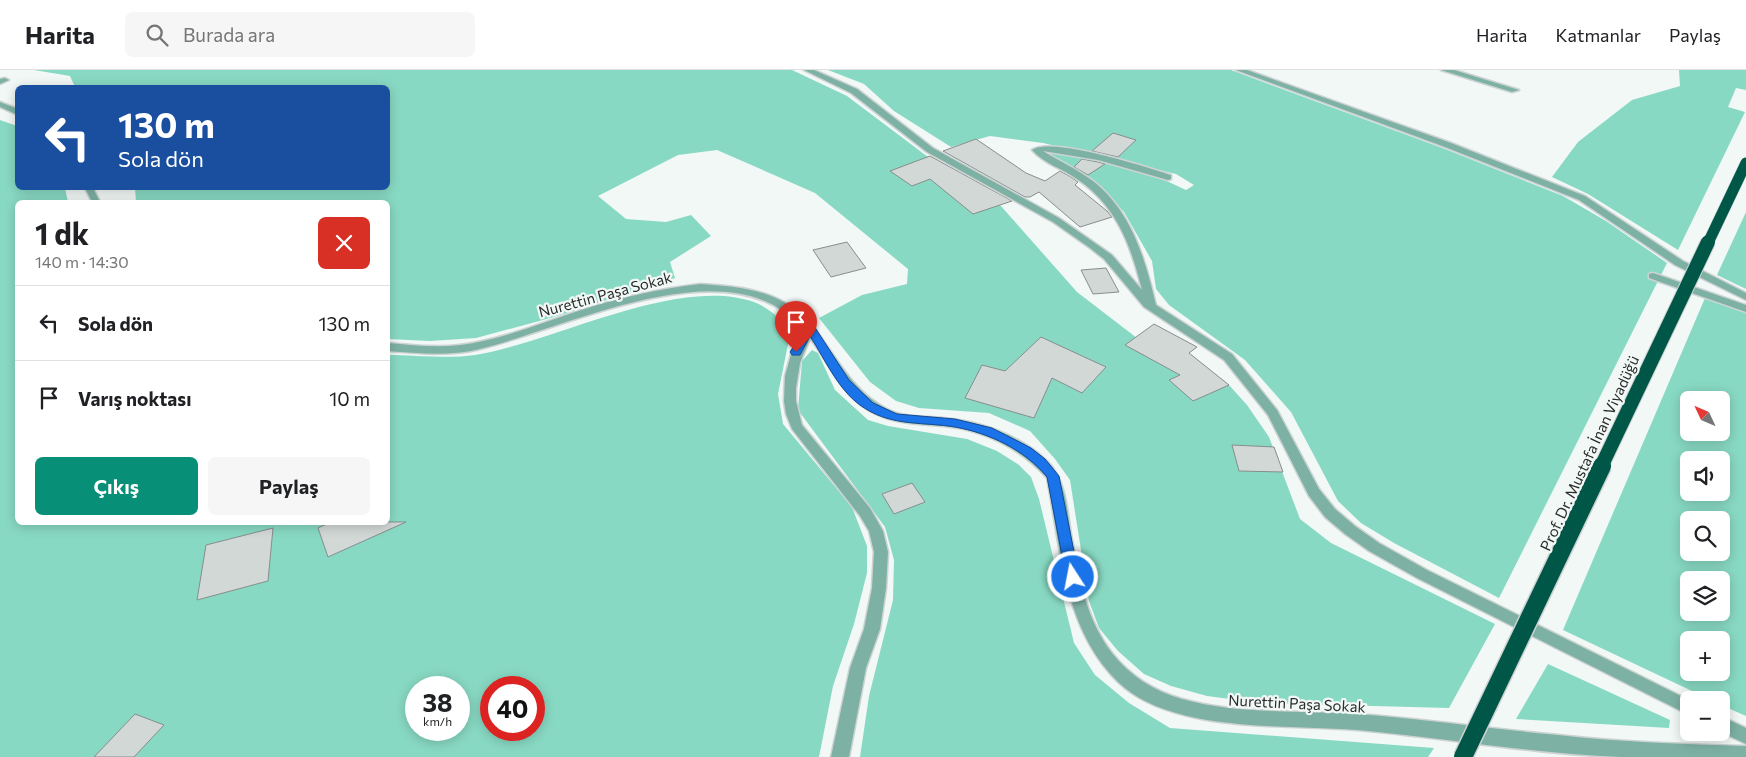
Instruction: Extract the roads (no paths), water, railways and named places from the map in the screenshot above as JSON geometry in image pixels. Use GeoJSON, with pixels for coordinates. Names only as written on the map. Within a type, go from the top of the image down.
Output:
{"type":"FeatureCollection","features":[{"type":"Feature","properties":{"kind":"highway","name":"Prof. Dr. Mustafa İnan Viyadüğü"},"geometry":{"type":"LineString","coordinates":[[1463,757],[1746,164]]}},
{"type":"Feature","properties":{"kind":"street"},"geometry":{"type":"LineString","coordinates":[[808,70],[854,91],[930,150],[1056,220],[1108,257],[1151,307],[1228,357],[1273,413],[1314,492],[1330,513],[1350,530],[1374,547],[1422,574],[1680,703]]}},
{"type":"Feature","properties":{"kind":"street"},"geometry":{"type":"LineString","coordinates":[[1240,70],[1448,145],[1582,198],[1679,263],[1746,297]]}},
{"type":"Feature","properties":{"kind":"street"},"geometry":{"type":"LineString","coordinates":[[1445,70],[1515,90]]}},
{"type":"Feature","properties":{"kind":"street"},"geometry":{"type":"LineString","coordinates":[[0,104],[15,112]]}},
{"type":"Feature","properties":{"kind":"street"},"geometry":{"type":"LineString","coordinates":[[1151,307],[1136,248],[1124,221],[1091,184],[1036,150],[1044,147],[1053,148],[1144,168],[1168,177]]}},
{"type":"Feature","properties":{"kind":"street"},"geometry":{"type":"LineString","coordinates":[[1653,276],[1746,308]]}},
{"type":"Feature","properties":{"kind":"street","name":"Nurettin Paşa Sokak"},"geometry":{"type":"LineString","coordinates":[[390,347],[419,350],[469,348],[620,303],[697,288],[720,288],[757,295],[789,309],[810,328],[845,383],[869,406],[896,418],[955,423],[988,431],[1027,451],[1041,462],[1053,476],[1078,603],[1090,635],[1124,678],[1144,691],[1199,711],[1236,717],[1357,722],[1625,753],[1746,754]]}},
{"type":"Feature","properties":{"kind":"street"},"geometry":{"type":"LineString","coordinates":[[810,328],[796,352],[788,401],[790,412],[796,426],[864,512],[876,531],[881,552],[879,588],[872,629],[858,668],[840,757]]}},
{"type":"Feature","properties":{"kind":"street"},"geometry":{"type":"LineString","coordinates":[[1730,728],[1746,736]]}}]}
